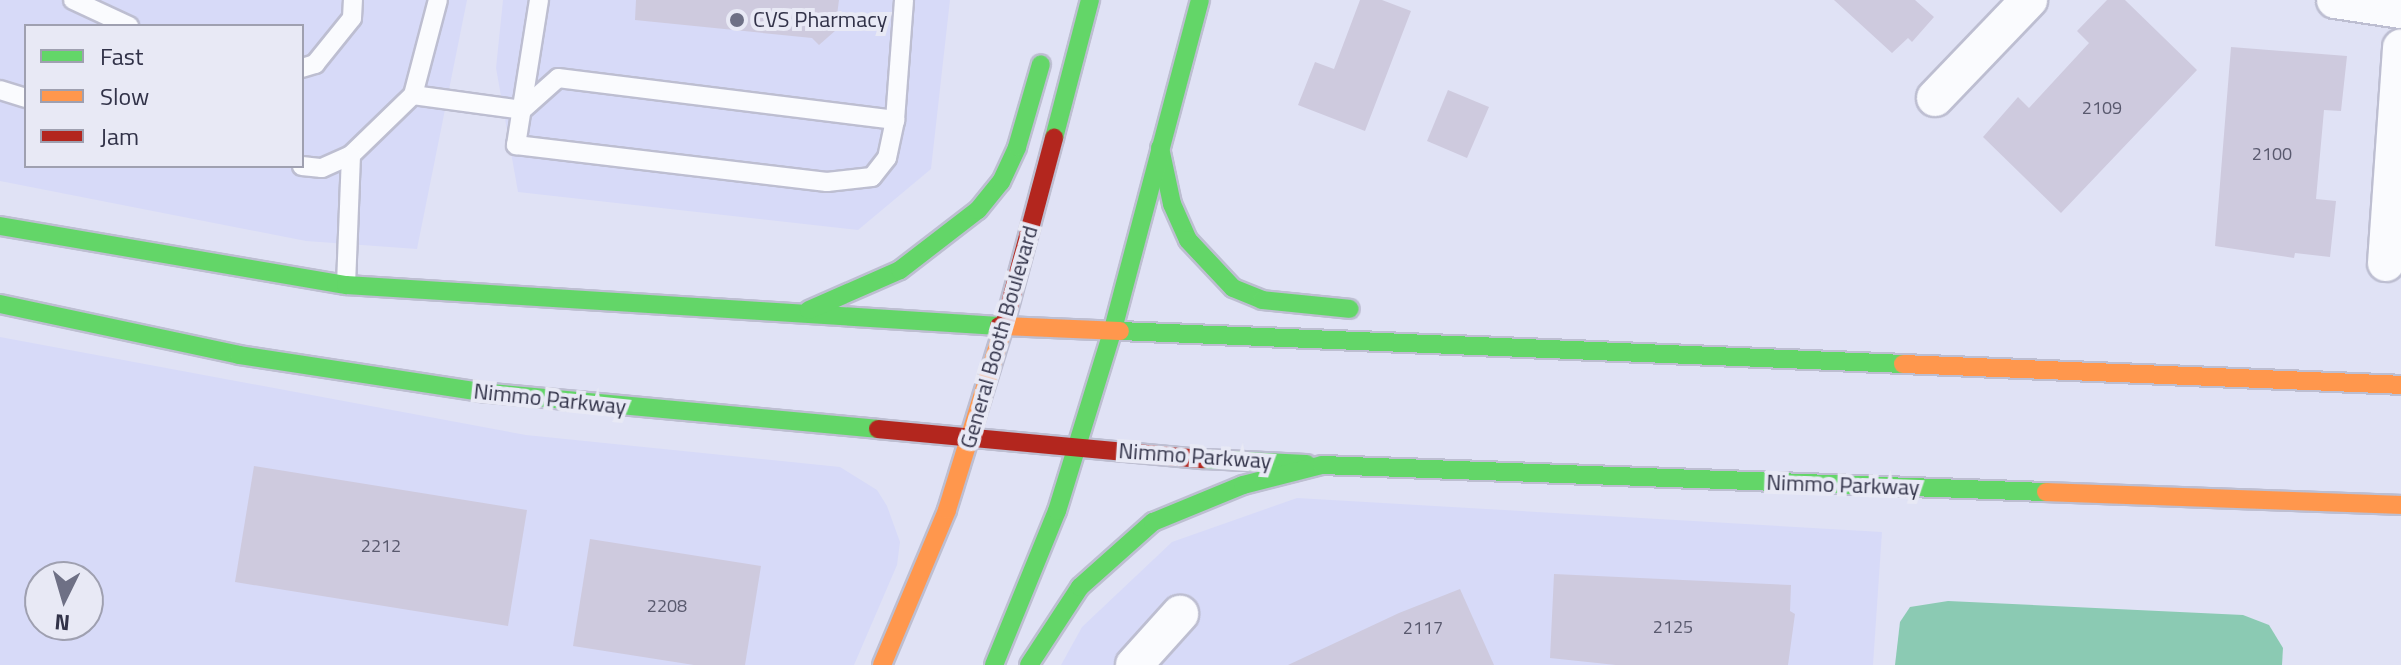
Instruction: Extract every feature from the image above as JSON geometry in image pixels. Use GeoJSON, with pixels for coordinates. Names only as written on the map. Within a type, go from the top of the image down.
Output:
{"type":"FeatureCollection","features":[{"type":"Feature","properties":{"kind":"main road","name":"General Booth Boulevard"},"geometry":{"type":"LineString","coordinates":[[882,665],[943,521],[971,438],[1004,326],[1090,0]]}},
{"type":"Feature","properties":{"kind":"main road"},"geometry":{"type":"LineString","coordinates":[[994,665],[1046,541],[1077,447],[1113,329],[1200,0]]}},
{"type":"Feature","properties":{"kind":"main road"},"geometry":{"type":"LineString","coordinates":[[799,314],[900,270],[978,210],[1001,182],[1017,147],[1045,50]]}},
{"type":"Feature","properties":{"kind":"main road"},"geometry":{"type":"LineString","coordinates":[[1160,148],[1172,204],[1188,240],[1233,288],[1298,307],[1374,310]]}},
{"type":"Feature","properties":{"kind":"main road"},"geometry":{"type":"LineString","coordinates":[[0,226],[346,285],[1004,326],[1785,356],[2401,385]]}},
{"type":"Feature","properties":{"kind":"main road","name":"Nimmo Parkway"},"geometry":{"type":"LineString","coordinates":[[0,304],[239,355],[396,381],[676,413],[1077,447],[1322,465],[2401,505]]}},
{"type":"Feature","properties":{"kind":"main road"},"geometry":{"type":"LineString","coordinates":[[1678,333],[1785,356]]}},
{"type":"Feature","properties":{"kind":"main road"},"geometry":{"type":"LineString","coordinates":[[1029,665],[1080,587],[1153,522],[1243,485],[1322,465]]}},
{"type":"Feature","properties":{"kind":"street"},"geometry":{"type":"LineString","coordinates":[[1935,98],[2029,0]]}},
{"type":"Feature","properties":{"kind":"street"},"geometry":{"type":"LineString","coordinates":[[2335,0],[2401,10]]}},
{"type":"Feature","properties":{"kind":"street"},"geometry":{"type":"LineString","coordinates":[[2386,263],[2401,48]]}},
{"type":"Feature","properties":{"kind":"street"},"geometry":{"type":"LineString","coordinates":[[1134,665],[1180,614]]}},
{"type":"Feature","properties":{"kind":"lane"},"geometry":{"type":"LineString","coordinates":[[73,0],[125,24]]}},
{"type":"Feature","properties":{"kind":"lane"},"geometry":{"type":"LineString","coordinates":[[304,67],[315,64],[352,18],[353,0]]}},
{"type":"Feature","properties":{"kind":"lane"},"geometry":{"type":"LineString","coordinates":[[304,166],[322,168],[351,155],[413,95],[438,0]]}},
{"type":"Feature","properties":{"kind":"lane"},"geometry":{"type":"LineString","coordinates":[[539,0],[516,145],[827,182],[872,177],[887,158],[895,120],[904,0]]}},
{"type":"Feature","properties":{"kind":"lane"},"geometry":{"type":"LineString","coordinates":[[413,95],[522,110],[558,78],[895,120]]}},
{"type":"Feature","properties":{"kind":"lane"},"geometry":{"type":"LineString","coordinates":[[0,90],[24,97]]}},
{"type":"Feature","properties":{"kind":"lane"},"geometry":{"type":"LineString","coordinates":[[346,285],[351,155]]}},
{"type":"Feature","properties":{"kind":"shaded area"},"geometry":{"type":"Polygon","coordinates":[[[0,0],[467,0],[417,249],[306,241],[0,181],[0,0]]]}},
{"type":"Feature","properties":{"kind":"shaded area"},"geometry":{"type":"Polygon","coordinates":[[[503,0],[950,0],[931,169],[858,230],[518,192],[496,68],[503,0]]]}},
{"type":"Feature","properties":{"kind":"shaded area"},"geometry":{"type":"Polygon","coordinates":[[[0,337],[526,435],[840,467],[877,490],[887,506],[900,542],[897,565],[854,665],[0,665],[0,337]]]}},
{"type":"Feature","properties":{"kind":"shaded area"},"geometry":{"type":"Polygon","coordinates":[[[1297,498],[1882,532],[1873,665],[1061,665],[1082,627],[1172,542],[1297,498]]]}},
{"type":"Feature","properties":{"kind":"shaded area"},"geometry":{"type":"Polygon","coordinates":[[[1948,601],[2243,615],[2269,625],[2283,648],[2282,665],[1895,665],[1900,622],[1910,607],[1948,601]]]}},
{"type":"Feature","properties":{"kind":"building","name":"CVS Pharmacy"},"geometry":{"type":"Polygon","coordinates":[[[636,0],[839,0],[837,15],[844,23],[819,45],[812,38],[635,20],[636,0]]]}},
{"type":"Feature","properties":{"kind":"building"},"geometry":{"type":"Polygon","coordinates":[[[1360,0],[1382,0],[1411,11],[1365,131],[1298,105],[1315,62],[1334,69],[1360,0]]]}},
{"type":"Feature","properties":{"kind":"building"},"geometry":{"type":"Polygon","coordinates":[[[1834,0],[1915,0],[1934,17],[1912,42],[1908,38],[1892,53],[1834,0]]]}},
{"type":"Feature","properties":{"kind":"building"},"geometry":{"type":"Polygon","coordinates":[[[2107,0],[2125,0],[2197,70],[2061,213],[1983,137],[2018,97],[2029,108],[2089,43],[2077,31],[2107,0]]]}},
{"type":"Feature","properties":{"kind":"building"},"geometry":{"type":"Polygon","coordinates":[[[2231,47],[2347,56],[2341,111],[2324,110],[2316,199],[2336,201],[2330,257],[2295,253],[2294,258],[2215,246],[2231,47]]]}},
{"type":"Feature","properties":{"kind":"building"},"geometry":{"type":"Polygon","coordinates":[[[1448,90],[1489,107],[1467,158],[1427,141],[1448,90]]]}},
{"type":"Feature","properties":{"kind":"building"},"geometry":{"type":"Polygon","coordinates":[[[254,466],[527,510],[508,626],[235,582],[254,466]]]}},
{"type":"Feature","properties":{"kind":"building"},"geometry":{"type":"Polygon","coordinates":[[[590,539],[761,566],[745,665],[694,665],[573,646],[590,539]]]}},
{"type":"Feature","properties":{"kind":"building"},"geometry":{"type":"Polygon","coordinates":[[[1554,574],[1791,585],[1790,611],[1795,614],[1788,665],[1616,665],[1550,658],[1554,574]]]}},
{"type":"Feature","properties":{"kind":"building"},"geometry":{"type":"Polygon","coordinates":[[[1460,589],[1494,665],[1288,665],[1399,613],[1460,589]]]}},
{"type":"Feature","properties":{"kind":"traffic: fast"},"geometry":{"type":"LineString","coordinates":[[1054,138],[1090,0]]}},
{"type":"Feature","properties":{"kind":"traffic: fast"},"geometry":{"type":"LineString","coordinates":[[994,665],[1057,511],[1113,329],[1200,0]]}},
{"type":"Feature","properties":{"kind":"traffic: fast"},"geometry":{"type":"LineString","coordinates":[[809,310],[900,270],[978,210],[1001,182],[1017,147],[1041,64]]}},
{"type":"Feature","properties":{"kind":"traffic: fast"},"geometry":{"type":"LineString","coordinates":[[1160,148],[1172,204],[1188,240],[1233,288],[1262,300],[1350,309]]}},
{"type":"Feature","properties":{"kind":"traffic: fast"},"geometry":{"type":"LineString","coordinates":[[0,226],[346,285],[999,326]]}},
{"type":"Feature","properties":{"kind":"traffic: fast"},"geometry":{"type":"LineString","coordinates":[[0,304],[239,355],[481,392],[878,429]]}},
{"type":"Feature","properties":{"kind":"traffic: fast"},"geometry":{"type":"LineString","coordinates":[[1120,331],[1903,364]]}},
{"type":"Feature","properties":{"kind":"traffic: fast"},"geometry":{"type":"LineString","coordinates":[[1203,459],[1307,464]]}},
{"type":"Feature","properties":{"kind":"traffic: fast"},"geometry":{"type":"LineString","coordinates":[[1029,665],[1080,587],[1153,522],[1243,485],[1322,465],[2046,492]]}},
{"type":"Feature","properties":{"kind":"traffic: slow"},"geometry":{"type":"LineString","coordinates":[[882,665],[947,510],[1004,326],[1120,331]]}},
{"type":"Feature","properties":{"kind":"traffic: slow"},"geometry":{"type":"LineString","coordinates":[[1903,364],[2401,385]]}},
{"type":"Feature","properties":{"kind":"traffic: slow"},"geometry":{"type":"LineString","coordinates":[[2046,492],[2401,505]]}},
{"type":"Feature","properties":{"kind":"traffic: jam"},"geometry":{"type":"LineString","coordinates":[[999,326],[1004,326],[1054,138]]}},
{"type":"Feature","properties":{"kind":"traffic: jam"},"geometry":{"type":"LineString","coordinates":[[878,429],[1203,459]]}},
{"type":"Feature","properties":{"kind":"place","name":"CVS Pharmacy"},"geometry":{"type":"Point","coordinates":[737,20]}}]}
